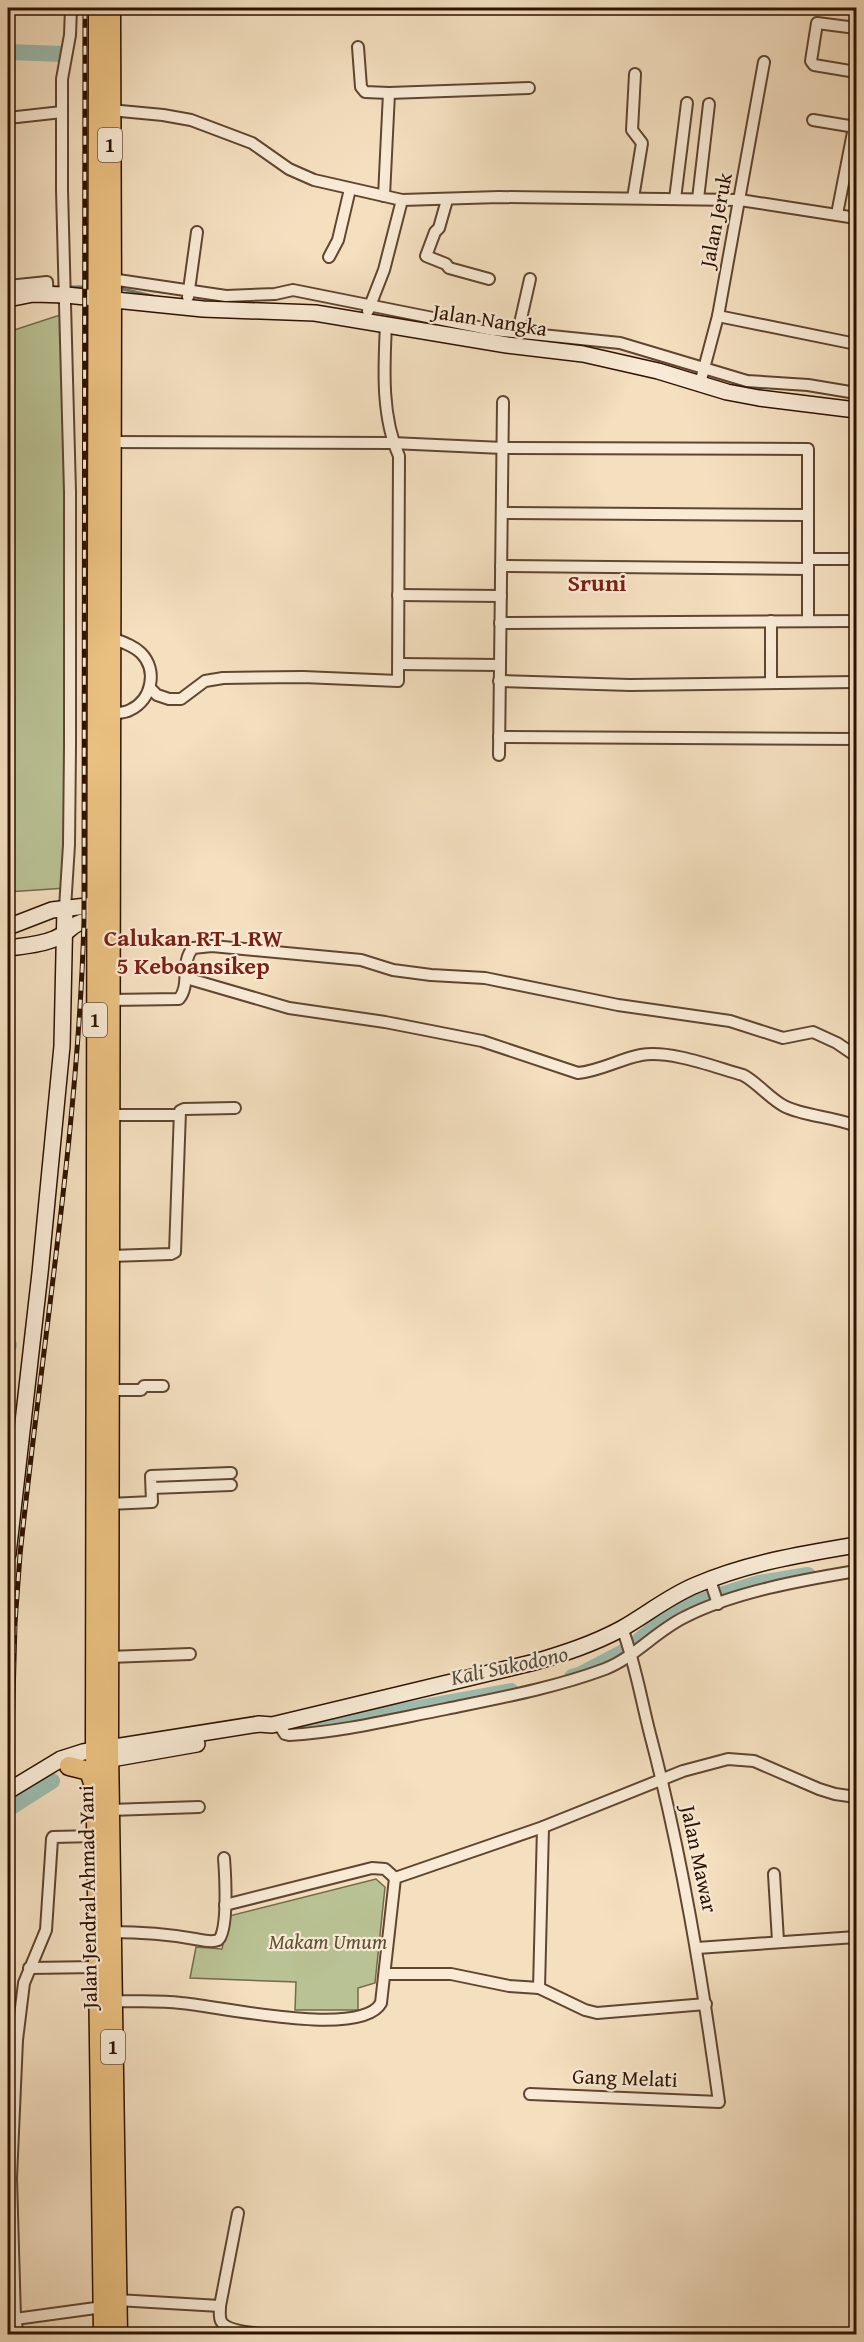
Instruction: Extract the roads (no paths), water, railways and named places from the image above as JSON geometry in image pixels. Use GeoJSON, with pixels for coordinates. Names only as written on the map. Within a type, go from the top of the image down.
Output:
{"type":"FeatureCollection","features":[{"type":"Feature","properties":{"kind":"highway","name":"1"},"geometry":{"type":"LineString","coordinates":[[98,8],[105,289]]}},
{"type":"Feature","properties":{"kind":"highway","name":"1"},"geometry":{"type":"LineString","coordinates":[[102,1755],[104,442],[111,8]]}},
{"type":"Feature","properties":{"kind":"highway","name":"1"},"geometry":{"type":"LineString","coordinates":[[102,1755],[109,1657],[110,1390],[110,1000],[103,912],[111,714],[111,638],[104,442]]}},
{"type":"Feature","properties":{"kind":"highway","name":"Jalan Jendral Ahmad Yani"},"geometry":{"type":"LineString","coordinates":[[102,1755],[96,1793],[98,1967],[110,2303],[118,2334]]}},
{"type":"Feature","properties":{"kind":"highway","name":"Jalan Jendral Ahmad Yani"},"geometry":{"type":"LineString","coordinates":[[102,1755],[110,1810],[112,2001],[110,2303],[104,2334]]}},
{"type":"Feature","properties":{"kind":"highway"},"geometry":{"type":"LineString","coordinates":[[69,1766],[89,1771],[96,1793]]}},
{"type":"Feature","properties":{"kind":"street"},"geometry":{"type":"LineString","coordinates":[[8,1554],[40,1273],[62,1046],[63,933],[69,845],[70,492],[62,78],[70,35],[71,8]]}},
{"type":"Feature","properties":{"kind":"street"},"geometry":{"type":"LineString","coordinates":[[856,28],[817,23],[811,61],[814,65],[856,72]]}},
{"type":"Feature","properties":{"kind":"street"},"geometry":{"type":"LineString","coordinates":[[358,47],[363,90],[389,93],[529,88]]}},
{"type":"Feature","properties":{"kind":"street","name":"Jalan Jeruk"},"geometry":{"type":"LineString","coordinates":[[702,377],[718,316],[764,62]]}},
{"type":"Feature","properties":{"kind":"street"},"geometry":{"type":"LineString","coordinates":[[633,198],[642,143],[632,130],[635,74]]}},
{"type":"Feature","properties":{"kind":"street"},"geometry":{"type":"LineString","coordinates":[[384,196],[389,93]]}},
{"type":"Feature","properties":{"kind":"street"},"geometry":{"type":"LineString","coordinates":[[675,199],[687,103]]}},
{"type":"Feature","properties":{"kind":"street"},"geometry":{"type":"LineString","coordinates":[[698,199],[709,104]]}},
{"type":"Feature","properties":{"kind":"street"},"geometry":{"type":"LineString","coordinates":[[110,110],[163,114],[191,120],[252,143],[296,172],[314,180],[402,200],[500,197],[740,200],[856,218]]}},
{"type":"Feature","properties":{"kind":"street"},"geometry":{"type":"LineString","coordinates":[[8,118],[62,112]]}},
{"type":"Feature","properties":{"kind":"street"},"geometry":{"type":"LineString","coordinates":[[813,120],[856,122],[837,214]]}},
{"type":"Feature","properties":{"kind":"street"},"geometry":{"type":"LineString","coordinates":[[329,257],[338,240],[350,189]]}},
{"type":"Feature","properties":{"kind":"street"},"geometry":{"type":"LineString","coordinates":[[367,313],[384,270],[402,200]]}},
{"type":"Feature","properties":{"kind":"street"},"geometry":{"type":"LineString","coordinates":[[447,200],[440,228],[435,232],[426,256],[446,264],[449,268],[489,279]]}},
{"type":"Feature","properties":{"kind":"street"},"geometry":{"type":"LineString","coordinates":[[197,232],[187,299],[275,294],[293,290],[367,313],[493,330],[612,341],[633,356]]}},
{"type":"Feature","properties":{"kind":"street"},"geometry":{"type":"LineString","coordinates":[[518,332],[530,279]]}},
{"type":"Feature","properties":{"kind":"street"},"geometry":{"type":"LineString","coordinates":[[8,286],[48,290]]}},
{"type":"Feature","properties":{"kind":"street","name":"Jalan Nangka"},"geometry":{"type":"LineString","coordinates":[[8,298],[48,290],[105,289],[315,313],[367,313],[386,324],[507,345],[583,354],[633,356],[702,377],[759,398],[800,393],[856,410]]}},
{"type":"Feature","properties":{"kind":"street"},"geometry":{"type":"LineString","coordinates":[[718,316],[856,344]]}},
{"type":"Feature","properties":{"kind":"street"},"geometry":{"type":"LineString","coordinates":[[150,688],[157,695],[169,699],[181,699],[205,681],[224,678],[303,677],[398,681],[399,456],[392,443],[385,375],[386,324]]}},
{"type":"Feature","properties":{"kind":"street"},"geometry":{"type":"LineString","coordinates":[[800,393],[856,393]]}},
{"type":"Feature","properties":{"kind":"street"},"geometry":{"type":"LineString","coordinates":[[499,755],[503,402]]}},
{"type":"Feature","properties":{"kind":"street"},"geometry":{"type":"LineString","coordinates":[[104,442],[392,443],[502,448],[808,449],[808,621]]}},
{"type":"Feature","properties":{"kind":"street"},"geometry":{"type":"LineString","coordinates":[[502,513],[808,515]]}},
{"type":"Feature","properties":{"kind":"street"},"geometry":{"type":"LineString","coordinates":[[501,566],[808,564],[856,559]]}},
{"type":"Feature","properties":{"kind":"street"},"geometry":{"type":"LineString","coordinates":[[398,595],[501,596]]}},
{"type":"Feature","properties":{"kind":"street"},"geometry":{"type":"LineString","coordinates":[[771,621],[771,682]]}},
{"type":"Feature","properties":{"kind":"street"},"geometry":{"type":"LineString","coordinates":[[500,623],[856,621]]}},
{"type":"Feature","properties":{"kind":"street"},"geometry":{"type":"LineString","coordinates":[[111,638],[141,652],[150,669],[150,688],[142,702],[129,711],[111,714]]}},
{"type":"Feature","properties":{"kind":"street"},"geometry":{"type":"LineString","coordinates":[[399,664],[500,665]]}},
{"type":"Feature","properties":{"kind":"street"},"geometry":{"type":"LineString","coordinates":[[499,681],[630,685],[856,682]]}},
{"type":"Feature","properties":{"kind":"street"},"geometry":{"type":"LineString","coordinates":[[499,737],[856,739]]}},
{"type":"Feature","properties":{"kind":"street"},"geometry":{"type":"LineString","coordinates":[[8,927],[42,913],[65,908],[103,912]]}},
{"type":"Feature","properties":{"kind":"street"},"geometry":{"type":"LineString","coordinates":[[8,948],[57,939],[76,923],[103,912]]}},
{"type":"Feature","properties":{"kind":"street"},"geometry":{"type":"LineString","coordinates":[[110,1000],[178,999],[182,996],[186,978],[186,955],[193,948],[212,946],[362,960],[393,970],[485,978],[618,1005],[730,1022],[783,1038],[813,1032],[837,1043],[856,1056]]}},
{"type":"Feature","properties":{"kind":"street"},"geometry":{"type":"LineString","coordinates":[[186,978],[289,1008],[385,1022],[482,1041],[578,1073],[588,1072],[640,1055],[653,1054],[678,1058],[743,1075],[753,1080],[783,1106],[839,1119],[856,1126]]}},
{"type":"Feature","properties":{"kind":"street"},"geometry":{"type":"LineString","coordinates":[[110,1256],[176,1252],[180,1111],[236,1108]]}},
{"type":"Feature","properties":{"kind":"street"},"geometry":{"type":"LineString","coordinates":[[110,1115],[179,1115]]}},
{"type":"Feature","properties":{"kind":"street"},"geometry":{"type":"LineString","coordinates":[[110,1390],[141,1390],[144,1386],[164,1386]]}},
{"type":"Feature","properties":{"kind":"street"},"geometry":{"type":"LineString","coordinates":[[109,1504],[152,1502],[151,1476],[231,1473]]}},
{"type":"Feature","properties":{"kind":"street"},"geometry":{"type":"LineString","coordinates":[[152,1488],[231,1485]]}},
{"type":"Feature","properties":{"kind":"street"},"geometry":{"type":"LineString","coordinates":[[8,1791],[61,1759],[260,1733],[275,1724],[535,1662],[623,1632],[670,1597],[711,1582],[768,1562],[856,1545]]}},
{"type":"Feature","properties":{"kind":"street"},"geometry":{"type":"LineString","coordinates":[[275,1724],[289,1735],[345,1728],[565,1682],[605,1669],[664,1629],[717,1602],[772,1587],[856,1571]]}},
{"type":"Feature","properties":{"kind":"street"},"geometry":{"type":"LineString","coordinates":[[711,1582],[717,1602]]}},
{"type":"Feature","properties":{"kind":"street","name":"Jalan Mawar"},"geometry":{"type":"LineString","coordinates":[[623,1632],[662,1779],[682,1866],[706,2004],[719,2102]]}},
{"type":"Feature","properties":{"kind":"street"},"geometry":{"type":"LineString","coordinates":[[109,1657],[190,1654]]}},
{"type":"Feature","properties":{"kind":"street"},"geometry":{"type":"LineString","coordinates":[[42,1769],[69,1766],[102,1755]]}},
{"type":"Feature","properties":{"kind":"street"},"geometry":{"type":"LineString","coordinates":[[395,1878],[543,1827],[662,1779],[705,1765],[740,1759],[754,1761],[819,1789],[856,1797]]}},
{"type":"Feature","properties":{"kind":"street"},"geometry":{"type":"LineString","coordinates":[[110,1810],[199,1807]]}},
{"type":"Feature","properties":{"kind":"street"},"geometry":{"type":"LineString","coordinates":[[539,1988],[543,1827]]}},
{"type":"Feature","properties":{"kind":"street"},"geometry":{"type":"LineString","coordinates":[[18,2334],[11,2319],[11,2178],[17,2040],[24,1983],[46,1930],[52,1839],[53,1837],[96,1836]]}},
{"type":"Feature","properties":{"kind":"street"},"geometry":{"type":"LineString","coordinates":[[111,1932],[217,1940],[222,1934],[225,1905],[224,1858]]}},
{"type":"Feature","properties":{"kind":"street"},"geometry":{"type":"LineString","coordinates":[[225,1905],[372,1868],[385,1869],[395,1878]]}},
{"type":"Feature","properties":{"kind":"street"},"geometry":{"type":"LineString","coordinates":[[774,1874],[778,1941]]}},
{"type":"Feature","properties":{"kind":"street"},"geometry":{"type":"LineString","coordinates":[[112,2001],[193,2004],[274,2018],[303,2020],[345,2018],[372,2013],[381,2003],[395,1878]]}},
{"type":"Feature","properties":{"kind":"street"},"geometry":{"type":"LineString","coordinates":[[697,1948],[856,1937]]}},
{"type":"Feature","properties":{"kind":"street"},"geometry":{"type":"LineString","coordinates":[[29,1968],[98,1967]]}},
{"type":"Feature","properties":{"kind":"street"},"geometry":{"type":"LineString","coordinates":[[385,1974],[451,1974],[509,1986],[539,1988],[585,2010],[597,2013],[706,2004]]}},
{"type":"Feature","properties":{"kind":"street","name":"Gang Melati"},"geometry":{"type":"LineString","coordinates":[[530,2094],[719,2102]]}},
{"type":"Feature","properties":{"kind":"street"},"geometry":{"type":"LineString","coordinates":[[238,2213],[220,2306],[220,2320],[223,2324],[236,2330],[261,2334]]}},
{"type":"Feature","properties":{"kind":"street"},"geometry":{"type":"LineString","coordinates":[[11,2319],[110,2303],[220,2306]]}},
{"type":"Feature","properties":{"kind":"waterway"},"geometry":{"type":"LineString","coordinates":[[8,52],[63,54]]}},
{"type":"Feature","properties":{"kind":"waterway"},"geometry":{"type":"LineString","coordinates":[[49,287],[90,287]]}},
{"type":"Feature","properties":{"kind":"waterway"},"geometry":{"type":"LineString","coordinates":[[118,288],[161,298]]}},
{"type":"Feature","properties":{"kind":"waterway","name":"Kali Sukodono"},"geometry":{"type":"LineString","coordinates":[[572,1677],[629,1649],[677,1609],[759,1583],[808,1575]]}},
{"type":"Feature","properties":{"kind":"waterway","name":"Kali Sukodono"},"geometry":{"type":"LineString","coordinates":[[292,1731],[511,1691]]}},
{"type":"Feature","properties":{"kind":"waterway"},"geometry":{"type":"LineString","coordinates":[[8,1809],[52,1781]]}},
{"type":"Feature","properties":{"kind":"railway"},"geometry":{"type":"LineString","coordinates":[[8,1887],[15,1623],[20,1555],[75,1080],[84,921],[85,8]]}},
{"type":"Feature","properties":{"kind":"district","name":"Sruni"},"geometry":{"type":"Point","coordinates":[597,583]}},
{"type":"Feature","properties":{"kind":"district","name":"Calukan RT 1 RW 5 Keboansikep"},"geometry":{"type":"Point","coordinates":[193,952]}},
{"type":"Feature","properties":{"kind":"park label","name":"Makam Umum"},"geometry":{"type":"Point","coordinates":[328,1942]}}]}
